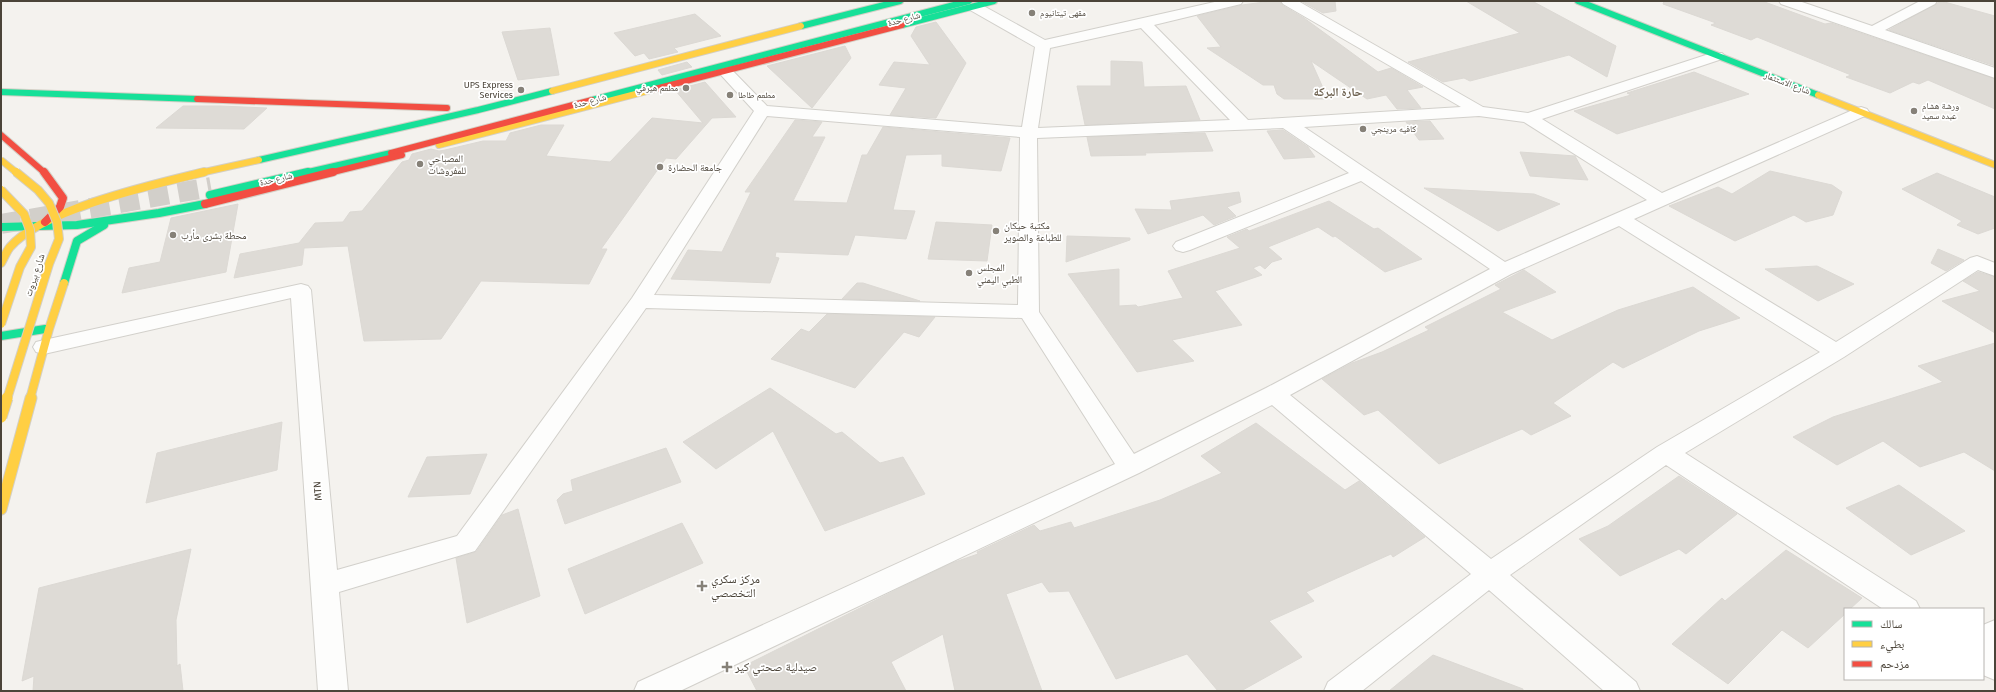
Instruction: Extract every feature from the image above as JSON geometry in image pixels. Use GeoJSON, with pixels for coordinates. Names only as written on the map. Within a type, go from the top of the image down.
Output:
{"type":"FeatureCollection","features":[{"type":"Feature","properties":{"kind":"street"},"geometry":{"type":"LineString","coordinates":[[1,227],[75,225],[121,220],[206,205],[726,72],[972,4],[994,1]]}},
{"type":"Feature","properties":{"kind":"street"},"geometry":{"type":"LineString","coordinates":[[972,4],[1043,45],[1144,24],[1236,1]]}},
{"type":"Feature","properties":{"kind":"street"},"geometry":{"type":"LineString","coordinates":[[1288,1],[1479,111]]}},
{"type":"Feature","properties":{"kind":"street","name":"شارع الاستثمار"},"geometry":{"type":"LineString","coordinates":[[1578,1],[1995,165]]}},
{"type":"Feature","properties":{"kind":"street"},"geometry":{"type":"LineString","coordinates":[[1786,1],[1995,73]]}},
{"type":"Feature","properties":{"kind":"street"},"geometry":{"type":"LineString","coordinates":[[1874,31],[1930,1]]}},
{"type":"Feature","properties":{"kind":"street"},"geometry":{"type":"LineString","coordinates":[[1,237],[41,226],[107,198],[199,173],[478,110],[903,4]]}},
{"type":"Feature","properties":{"kind":"street","name":"شارع حدة"},"geometry":{"type":"LineString","coordinates":[[903,4],[399,144],[210,191],[410,148],[972,4]]}},
{"type":"Feature","properties":{"kind":"street"},"geometry":{"type":"LineString","coordinates":[[1144,24],[1243,124]]}},
{"type":"Feature","properties":{"kind":"street"},"geometry":{"type":"LineString","coordinates":[[1043,45],[1029,133],[1028,312],[1130,467]]}},
{"type":"Feature","properties":{"kind":"street"},"geometry":{"type":"LineString","coordinates":[[1529,118],[1717,56]]}},
{"type":"Feature","properties":{"kind":"street"},"geometry":{"type":"LineString","coordinates":[[726,72],[762,111],[1029,133],[1287,123],[1479,111],[1529,118],[1662,200]]}},
{"type":"Feature","properties":{"kind":"street"},"geometry":{"type":"LineString","coordinates":[[1,92],[478,110]]}},
{"type":"Feature","properties":{"kind":"street"},"geometry":{"type":"LineString","coordinates":[[324,584],[466,544],[640,301],[762,111]]}},
{"type":"Feature","properties":{"kind":"street"},"geometry":{"type":"LineString","coordinates":[[657,689],[1130,467],[1274,394],[1504,270],[1861,112]]}},
{"type":"Feature","properties":{"kind":"street"},"geometry":{"type":"LineString","coordinates":[[1287,123],[1504,270]]}},
{"type":"Feature","properties":{"kind":"street"},"geometry":{"type":"LineString","coordinates":[[1,135],[44,171],[59,189],[63,198],[60,208],[41,226],[6,248],[1,263]]}},
{"type":"Feature","properties":{"kind":"street","name":"شارع بيروت"},"geometry":{"type":"LineString","coordinates":[[1,160],[38,190],[48,203],[57,222],[59,239],[49,264],[1,417]]}},
{"type":"Feature","properties":{"kind":"street"},"geometry":{"type":"LineString","coordinates":[[174,190],[183,181],[199,173]]}},
{"type":"Feature","properties":{"kind":"street"},"geometry":{"type":"LineString","coordinates":[[1183,246],[1363,174]]}},
{"type":"Feature","properties":{"kind":"street","name":"شارع بيروت"},"geometry":{"type":"LineString","coordinates":[[1,190],[24,214],[30,230],[31,247],[20,267],[1,324]]}},
{"type":"Feature","properties":{"kind":"street"},"geometry":{"type":"LineString","coordinates":[[174,201],[177,204],[189,208]]}},
{"type":"Feature","properties":{"kind":"street"},"geometry":{"type":"LineString","coordinates":[[11,218],[69,232],[77,241]]}},
{"type":"Feature","properties":{"kind":"street"},"geometry":{"type":"LineString","coordinates":[[1620,219],[1836,352]]}},
{"type":"Feature","properties":{"kind":"street"},"geometry":{"type":"LineString","coordinates":[[1,509],[46,338],[77,241],[105,225],[121,220]]}},
{"type":"Feature","properties":{"kind":"street"},"geometry":{"type":"LineString","coordinates":[[1339,691],[1490,574],[1666,453],[1836,352],[1977,262],[1995,270]]}},
{"type":"Feature","properties":{"kind":"street","name":"MTN"},"geometry":{"type":"LineString","coordinates":[[46,338],[301,290],[333,691]]}},
{"type":"Feature","properties":{"kind":"street"},"geometry":{"type":"LineString","coordinates":[[640,301],[1028,312]]}},
{"type":"Feature","properties":{"kind":"street"},"geometry":{"type":"LineString","coordinates":[[1,336],[46,338]]}},
{"type":"Feature","properties":{"kind":"street"},"geometry":{"type":"LineString","coordinates":[[1274,394],[1490,574],[1624,691]]}},
{"type":"Feature","properties":{"kind":"street"},"geometry":{"type":"LineString","coordinates":[[1666,453],[1904,608]]}},
{"type":"Feature","properties":{"kind":"street"},"geometry":{"type":"LineString","coordinates":[[1984,642],[1995,632]]}},
{"type":"Feature","properties":{"kind":"street"},"geometry":{"type":"LineString","coordinates":[[1984,660],[1995,667]]}},
{"type":"Feature","properties":{"kind":"building"},"geometry":{"type":"Polygon","coordinates":[[[1280,1],[1282,5],[1304,18],[1378,72],[1391,68],[1423,87],[1407,90],[1421,108],[1397,109],[1386,95],[1367,99],[1311,61],[1328,99],[1284,99],[1277,94],[1274,85],[1263,85],[1207,48],[1221,47],[1197,16],[1242,5],[1280,1]]]}},
{"type":"Feature","properties":{"kind":"building"},"geometry":{"type":"Polygon","coordinates":[[[1301,1],[1335,1],[1336,11],[1323,13],[1301,1]]]}},
{"type":"Feature","properties":{"kind":"building"},"geometry":{"type":"Polygon","coordinates":[[[1466,1],[1532,1],[1616,46],[1607,77],[1569,55],[1470,81],[1464,78],[1443,82],[1408,62],[1520,33],[1466,1]]]}},
{"type":"Feature","properties":{"kind":"building"},"geometry":{"type":"Polygon","coordinates":[[[1664,1],[1762,1],[1825,24],[1831,23],[1995,79],[1995,109],[1928,80],[1919,84],[1913,82],[1890,93],[1846,77],[1851,75],[1757,37],[1751,40],[1711,25],[1716,23],[1663,4],[1664,1]]]}},
{"type":"Feature","properties":{"kind":"building"},"geometry":{"type":"Polygon","coordinates":[[[1941,1],[1995,16],[1995,66],[1889,30],[1941,1]]]}},
{"type":"Feature","properties":{"kind":"building"},"geometry":{"type":"Polygon","coordinates":[[[695,14],[721,36],[674,48],[678,52],[649,59],[644,53],[635,56],[614,33],[695,14]]]}},
{"type":"Feature","properties":{"kind":"building"},"geometry":{"type":"Polygon","coordinates":[[[936,22],[966,63],[936,118],[890,115],[906,88],[879,85],[894,62],[930,65],[911,36],[916,27],[936,22]]]}},
{"type":"Feature","properties":{"kind":"building"},"geometry":{"type":"Polygon","coordinates":[[[550,28],[559,75],[518,80],[502,32],[550,28]]]}},
{"type":"Feature","properties":{"kind":"building"},"geometry":{"type":"Polygon","coordinates":[[[845,46],[851,58],[812,108],[767,66],[845,46]]]}},
{"type":"Feature","properties":{"kind":"building"},"geometry":{"type":"Polygon","coordinates":[[[1111,61],[1142,62],[1144,87],[1186,86],[1200,120],[1085,125],[1077,86],[1111,86],[1111,61]]]}},
{"type":"Feature","properties":{"kind":"building"},"geometry":{"type":"Polygon","coordinates":[[[687,62],[692,67],[662,75],[658,70],[687,62]]]}},
{"type":"Feature","properties":{"kind":"building"},"geometry":{"type":"Polygon","coordinates":[[[1694,72],[1749,94],[1617,134],[1574,111],[1631,95],[1627,93],[1694,72]]]}},
{"type":"Feature","properties":{"kind":"building"},"geometry":{"type":"Polygon","coordinates":[[[705,82],[736,117],[712,118],[676,159],[666,158],[601,249],[607,249],[589,284],[481,281],[441,339],[364,341],[348,246],[304,248],[302,265],[234,278],[240,254],[299,243],[315,223],[343,222],[350,212],[362,211],[402,162],[409,160],[412,154],[431,149],[439,151],[445,150],[483,141],[506,141],[510,133],[541,125],[564,125],[546,156],[610,162],[652,118],[703,123],[675,90],[705,82]]]}},
{"type":"Feature","properties":{"kind":"building"},"geometry":{"type":"Polygon","coordinates":[[[183,106],[267,108],[244,129],[156,128],[183,106]]]}},
{"type":"Feature","properties":{"kind":"building"},"geometry":{"type":"Polygon","coordinates":[[[795,120],[822,122],[812,137],[825,137],[793,201],[847,203],[862,155],[867,155],[883,127],[1010,138],[1001,171],[942,166],[942,154],[906,155],[893,210],[915,211],[906,239],[855,235],[848,255],[776,252],[775,257],[779,258],[770,283],[671,279],[688,250],[722,252],[751,192],[745,192],[795,120]]]}},
{"type":"Feature","properties":{"kind":"building"},"geometry":{"type":"Polygon","coordinates":[[[1430,121],[1444,139],[1419,140],[1406,122],[1430,121]]]}},
{"type":"Feature","properties":{"kind":"building"},"geometry":{"type":"Polygon","coordinates":[[[1283,130],[1308,147],[1315,157],[1284,159],[1267,131],[1283,130]]]}},
{"type":"Feature","properties":{"kind":"building"},"geometry":{"type":"Polygon","coordinates":[[[1205,133],[1213,151],[1145,153],[1146,155],[1091,156],[1087,137],[1205,133]]]}},
{"type":"Feature","properties":{"kind":"building"},"geometry":{"type":"Polygon","coordinates":[[[1520,152],[1575,156],[1588,180],[1530,176],[1520,152]]]}},
{"type":"Feature","properties":{"kind":"building"},"geometry":{"type":"Polygon","coordinates":[[[1770,171],[1832,185],[1842,192],[1833,215],[1806,222],[1794,215],[1735,241],[1669,206],[1718,187],[1732,194],[1770,171]]]}},
{"type":"Feature","properties":{"kind":"building"},"geometry":{"type":"Polygon","coordinates":[[[1937,173],[1995,197],[1995,228],[1978,234],[1957,225],[1962,221],[1902,189],[1937,173]]]}},
{"type":"Feature","properties":{"kind":"building"},"geometry":{"type":"Polygon","coordinates":[[[1424,188],[1534,194],[1560,204],[1498,231],[1424,188]]]}},
{"type":"Feature","properties":{"kind":"building"},"geometry":{"type":"Polygon","coordinates":[[[1239,192],[1241,202],[1227,207],[1236,216],[1214,225],[1203,215],[1148,234],[1135,209],[1172,210],[1170,201],[1239,192]]]}},
{"type":"Feature","properties":{"kind":"building"},"geometry":{"type":"Polygon","coordinates":[[[1329,201],[1374,229],[1378,228],[1422,259],[1385,272],[1335,236],[1333,237],[1318,227],[1268,247],[1282,259],[1272,262],[1265,269],[1260,265],[1253,268],[1262,275],[1215,291],[1242,325],[1172,340],[1194,361],[1137,372],[1068,274],[1119,269],[1119,306],[1136,305],[1138,307],[1183,298],[1168,271],[1240,248],[1227,237],[1247,229],[1249,231],[1329,201]]]}},
{"type":"Feature","properties":{"kind":"building"},"geometry":{"type":"Polygon","coordinates":[[[238,204],[226,272],[122,293],[129,268],[160,262],[171,218],[238,204]]]}},
{"type":"Feature","properties":{"kind":"building"},"geometry":{"type":"Polygon","coordinates":[[[936,222],[992,225],[987,261],[928,259],[936,222]]]}},
{"type":"Feature","properties":{"kind":"building"},"geometry":{"type":"Polygon","coordinates":[[[1067,236],[1130,238],[1130,240],[1066,262],[1067,236]]]}},
{"type":"Feature","properties":{"kind":"building"},"geometry":{"type":"Polygon","coordinates":[[[1938,249],[1964,260],[1946,271],[1931,263],[1938,249]]]}},
{"type":"Feature","properties":{"kind":"building"},"geometry":{"type":"Polygon","coordinates":[[[1817,266],[1854,284],[1818,301],[1765,269],[1817,266]]]}},
{"type":"Feature","properties":{"kind":"building"},"geometry":{"type":"Polygon","coordinates":[[[1524,270],[1556,292],[1502,312],[1552,340],[1618,310],[1693,287],[1740,318],[1699,331],[1623,368],[1613,362],[1553,403],[1571,416],[1531,435],[1522,429],[1439,464],[1378,410],[1364,415],[1322,379],[1352,363],[1382,352],[1429,330],[1425,327],[1501,289],[1495,285],[1524,270]]]}},
{"type":"Feature","properties":{"kind":"building"},"geometry":{"type":"Polygon","coordinates":[[[1978,272],[1995,277],[1995,333],[1942,301],[1980,291],[1963,281],[1978,272]]]}},
{"type":"Feature","properties":{"kind":"building"},"geometry":{"type":"Polygon","coordinates":[[[857,283],[863,283],[920,301],[842,299],[857,283]]]}},
{"type":"Feature","properties":{"kind":"building"},"geometry":{"type":"Polygon","coordinates":[[[827,314],[935,317],[919,337],[904,332],[855,388],[771,359],[801,329],[809,332],[827,314]]]}},
{"type":"Feature","properties":{"kind":"building"},"geometry":{"type":"Polygon","coordinates":[[[1995,343],[1995,471],[1964,452],[1920,467],[1883,441],[1837,465],[1793,437],[1833,417],[1943,382],[1918,366],[1995,343]]]}},
{"type":"Feature","properties":{"kind":"building"},"geometry":{"type":"Polygon","coordinates":[[[770,388],[836,434],[842,432],[880,463],[903,457],[925,494],[825,531],[773,431],[716,469],[683,442],[770,388]]]}},
{"type":"Feature","properties":{"kind":"building"},"geometry":{"type":"Polygon","coordinates":[[[282,422],[277,470],[146,503],[157,453],[282,422]]]}},
{"type":"Feature","properties":{"kind":"building"},"geometry":{"type":"Polygon","coordinates":[[[1256,423],[1345,490],[1359,481],[1425,537],[1393,557],[1391,554],[1306,592],[1314,601],[1269,621],[1302,657],[1241,691],[1218,691],[1187,654],[1116,679],[1069,591],[1049,592],[1042,582],[1006,594],[1042,691],[955,691],[943,634],[891,662],[906,691],[757,691],[744,666],[902,587],[952,563],[978,554],[977,552],[1034,525],[1040,531],[1071,522],[1074,528],[1160,500],[1222,473],[1201,456],[1256,423]]]}},
{"type":"Feature","properties":{"kind":"building"},"geometry":{"type":"Polygon","coordinates":[[[666,448],[681,482],[565,524],[557,500],[563,494],[573,491],[571,480],[666,448]]]}},
{"type":"Feature","properties":{"kind":"building"},"geometry":{"type":"Polygon","coordinates":[[[487,454],[470,494],[408,497],[427,457],[487,454]]]}},
{"type":"Feature","properties":{"kind":"building"},"geometry":{"type":"Polygon","coordinates":[[[1679,476],[1737,514],[1686,554],[1679,549],[1620,576],[1579,539],[1608,526],[1679,476]]]}},
{"type":"Feature","properties":{"kind":"building"},"geometry":{"type":"Polygon","coordinates":[[[1899,485],[1965,531],[1911,555],[1846,508],[1899,485]]]}},
{"type":"Feature","properties":{"kind":"building"},"geometry":{"type":"Polygon","coordinates":[[[518,509],[540,596],[467,623],[456,558],[476,552],[502,515],[518,509]]]}},
{"type":"Feature","properties":{"kind":"building"},"geometry":{"type":"Polygon","coordinates":[[[682,523],[703,563],[585,614],[568,569],[682,523]]]}},
{"type":"Feature","properties":{"kind":"building"},"geometry":{"type":"Polygon","coordinates":[[[191,549],[176,620],[177,666],[180,664],[183,691],[33,691],[34,676],[22,681],[39,588],[191,549]]]}},
{"type":"Feature","properties":{"kind":"building"},"geometry":{"type":"Polygon","coordinates":[[[1786,550],[1862,598],[1851,608],[1844,608],[1844,615],[1808,648],[1782,630],[1728,684],[1672,644],[1722,598],[1725,601],[1786,550]]]}},
{"type":"Feature","properties":{"kind":"building"},"geometry":{"type":"Polygon","coordinates":[[[1433,655],[1523,689],[1523,691],[1389,691],[1433,655]]]}},
{"type":"Feature","properties":{"kind":"tunnel"},"geometry":{"type":"LineString","coordinates":[[1,224],[211,187]]}},
{"type":"Feature","properties":{"kind":"traffic: fast"},"geometry":{"type":"LineString","coordinates":[[801,26],[900,1]]}},
{"type":"Feature","properties":{"kind":"traffic: fast"},"geometry":{"type":"LineString","coordinates":[[592,100],[969,1]]}},
{"type":"Feature","properties":{"kind":"traffic: fast"},"geometry":{"type":"LineString","coordinates":[[902,25],[994,1]]}},
{"type":"Feature","properties":{"kind":"traffic: fast"},"geometry":{"type":"LineString","coordinates":[[1578,1],[1818,95]]}},
{"type":"Feature","properties":{"kind":"traffic: fast"},"geometry":{"type":"LineString","coordinates":[[259,160],[478,110],[552,91]]}},
{"type":"Feature","properties":{"kind":"traffic: fast"},"geometry":{"type":"LineString","coordinates":[[1,92],[197,99]]}},
{"type":"Feature","properties":{"kind":"traffic: fast"},"geometry":{"type":"LineString","coordinates":[[210,195],[391,153]]}},
{"type":"Feature","properties":{"kind":"traffic: fast"},"geometry":{"type":"LineString","coordinates":[[1,227],[77,225],[159,213],[205,204]]}},
{"type":"Feature","properties":{"kind":"traffic: fast"},"geometry":{"type":"LineString","coordinates":[[64,283],[77,241],[104,225]]}},
{"type":"Feature","properties":{"kind":"traffic: fast"},"geometry":{"type":"LineString","coordinates":[[1,336],[45,329]]}},
{"type":"Feature","properties":{"kind":"traffic: slow"},"geometry":{"type":"LineString","coordinates":[[552,91],[801,26]]}},
{"type":"Feature","properties":{"kind":"traffic: slow"},"geometry":{"type":"LineString","coordinates":[[439,145],[651,90]]}},
{"type":"Feature","properties":{"kind":"traffic: slow"},"geometry":{"type":"LineString","coordinates":[[1818,95],[1995,165]]}},
{"type":"Feature","properties":{"kind":"traffic: slow"},"geometry":{"type":"LineString","coordinates":[[1,160],[38,190],[49,203],[57,222],[59,239],[49,264],[1,417]]}},
{"type":"Feature","properties":{"kind":"traffic: slow"},"geometry":{"type":"LineString","coordinates":[[1,263],[10,247],[22,236],[44,223],[67,213],[137,189],[259,160]]}},
{"type":"Feature","properties":{"kind":"traffic: slow"},"geometry":{"type":"LineString","coordinates":[[1,190],[24,214],[30,230],[31,247],[20,267],[1,324]]}},
{"type":"Feature","properties":{"kind":"traffic: slow"},"geometry":{"type":"LineString","coordinates":[[1,509],[49,329],[64,283]]}},
{"type":"Feature","properties":{"kind":"traffic: jam"},"geometry":{"type":"LineString","coordinates":[[651,90],[902,25]]}},
{"type":"Feature","properties":{"kind":"traffic: jam"},"geometry":{"type":"LineString","coordinates":[[197,99],[447,108]]}},
{"type":"Feature","properties":{"kind":"traffic: jam"},"geometry":{"type":"LineString","coordinates":[[391,153],[592,100]]}},
{"type":"Feature","properties":{"kind":"traffic: jam"},"geometry":{"type":"LineString","coordinates":[[1,135],[43,171],[63,198],[60,207],[45,222]]}},
{"type":"Feature","properties":{"kind":"traffic: jam"},"geometry":{"type":"LineString","coordinates":[[205,204],[402,155]]}},
{"type":"Feature","properties":{"kind":"place","name":"مقهى تيتانيوم"},"geometry":{"type":"Point","coordinates":[1032,13]}},
{"type":"Feature","properties":{"kind":"place","name":"مطعم هيرفي"},"geometry":{"type":"Point","coordinates":[686,88]}},
{"type":"Feature","properties":{"kind":"place","name":"UPS Express Services"},"geometry":{"type":"Point","coordinates":[521,90]}},
{"type":"Feature","properties":{"kind":"place","name":"مطعم طاطا"},"geometry":{"type":"Point","coordinates":[730,95]}},
{"type":"Feature","properties":{"kind":"place","name":"ورشة هشام عبده سعيد"},"geometry":{"type":"Point","coordinates":[1914,111]}},
{"type":"Feature","properties":{"kind":"place","name":"كافيه مرينجي"},"geometry":{"type":"Point","coordinates":[1363,129]}},
{"type":"Feature","properties":{"kind":"place","name":"المصباحي للمفروشات"},"geometry":{"type":"Point","coordinates":[420,164]}},
{"type":"Feature","properties":{"kind":"place","name":"جامعة الحضارة"},"geometry":{"type":"Point","coordinates":[660,167]}},
{"type":"Feature","properties":{"kind":"place","name":"مكتبة حيكان للطباعة والصوير"},"geometry":{"type":"Point","coordinates":[996,231]}},
{"type":"Feature","properties":{"kind":"place","name":"محطة بشرى مأرب"},"geometry":{"type":"Point","coordinates":[173,235]}},
{"type":"Feature","properties":{"kind":"place","name":"المجلس الطبي اليمني"},"geometry":{"type":"Point","coordinates":[969,273]}},
{"type":"Feature","properties":{"kind":"place","name":"مركز سكري التخصصي"},"geometry":{"type":"Point","coordinates":[702,586]}},
{"type":"Feature","properties":{"kind":"place","name":"صيدلية صحتي كير"},"geometry":{"type":"Point","coordinates":[727,667]}},
{"type":"Feature","properties":{"kind":"district","name":"حارة البركة"},"geometry":{"type":"Point","coordinates":[1338,92]}}]}
